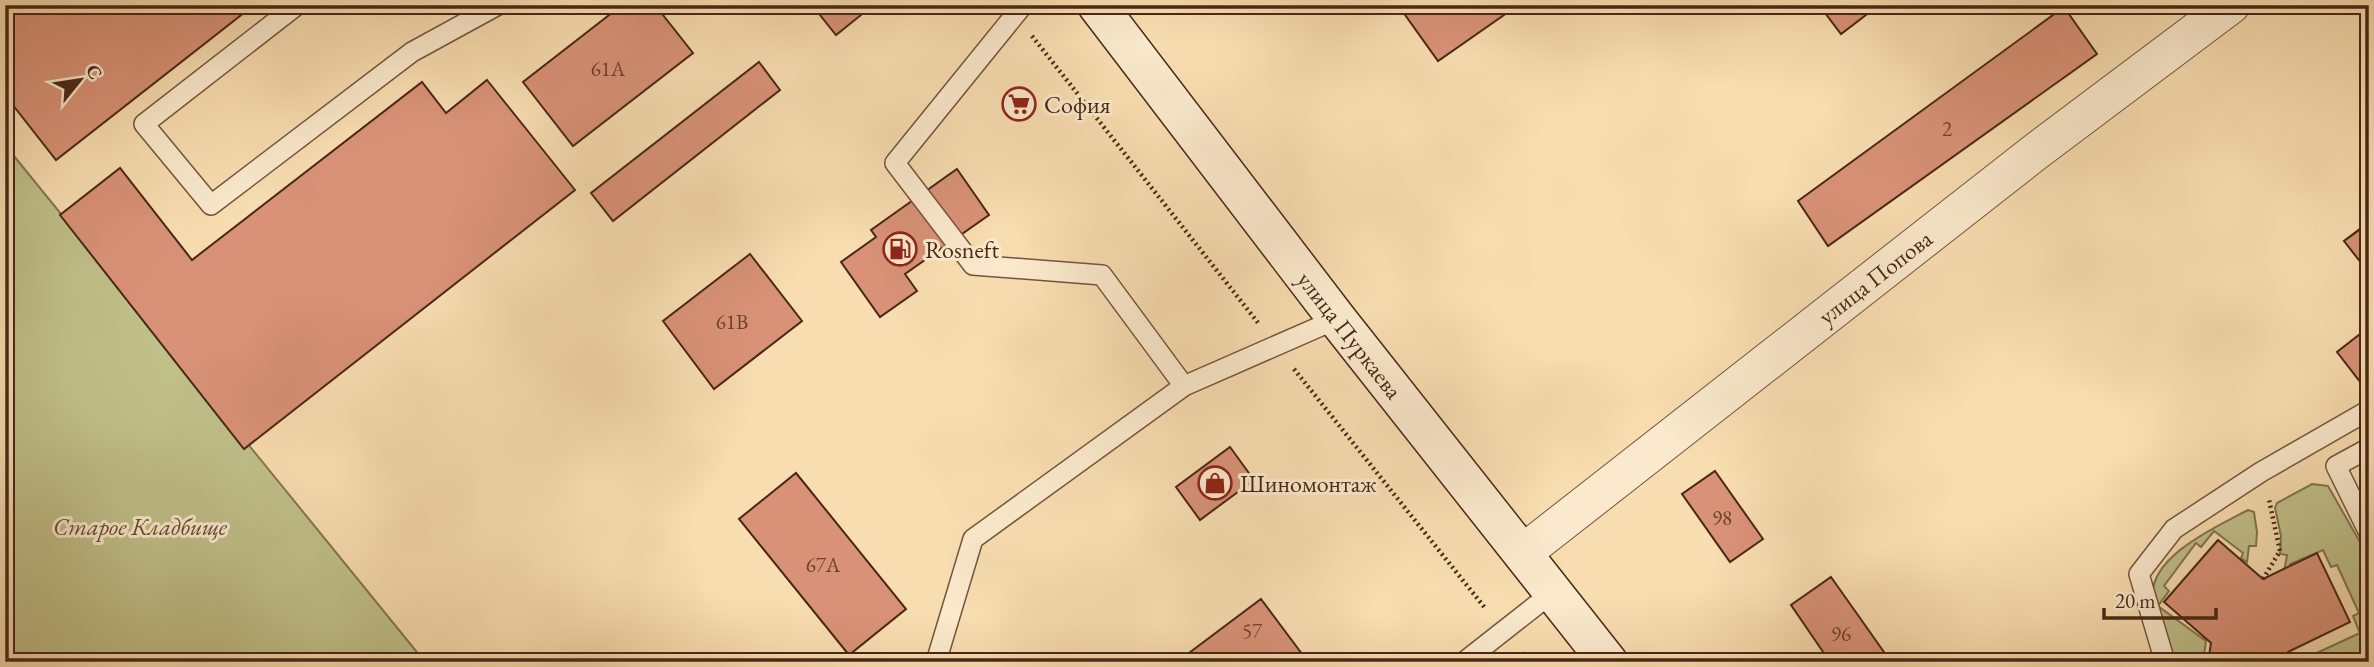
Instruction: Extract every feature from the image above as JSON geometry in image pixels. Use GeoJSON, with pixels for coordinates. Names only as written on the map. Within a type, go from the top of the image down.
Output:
{"type":"FeatureCollection","features":[{"type":"Feature","properties":{"kind":"main road","name":"улица Пуркаева"},"geometry":{"type":"LineString","coordinates":[[1097,5],[1337,319],[1608,662]]}},
{"type":"Feature","properties":{"kind":"street","name":"улица Попова"},"geometry":{"type":"LineString","coordinates":[[1522,553],[2034,153],[2231,5]]}},
{"type":"Feature","properties":{"kind":"lane"},"geometry":{"type":"LineString","coordinates":[[297,5],[144,124],[211,205],[412,52],[498,5]]}},
{"type":"Feature","properties":{"kind":"lane"},"geometry":{"type":"LineString","coordinates":[[1023,5],[895,163],[973,265],[1102,275],[1184,386]]}},
{"type":"Feature","properties":{"kind":"lane"},"geometry":{"type":"LineString","coordinates":[[936,662],[973,539],[1184,386],[1337,319]]}},
{"type":"Feature","properties":{"kind":"lane"},"geometry":{"type":"LineString","coordinates":[[2165,662],[2139,574],[2174,529],[2261,472],[2369,410]]}},
{"type":"Feature","properties":{"kind":"lane"},"geometry":{"type":"LineString","coordinates":[[2369,448],[2336,466],[2369,533]]}},
{"type":"Feature","properties":{"kind":"lane"},"geometry":{"type":"LineString","coordinates":[[1464,662],[1553,592]]}},
{"type":"Feature","properties":{"kind":"path"},"geometry":{"type":"LineString","coordinates":[[2261,472],[2274,514],[2280,551],[2263,579]]}},
{"type":"Feature","properties":{"kind":"green space","name":"Старое Кладбище"},"geometry":{"type":"Polygon","coordinates":[[[5,145],[425,662],[5,662],[5,145]]]}},
{"type":"Feature","properties":{"kind":"green space"},"geometry":{"type":"Polygon","coordinates":[[[2312,484],[2328,486],[2369,558],[2369,662],[2306,662],[2306,658],[2360,633],[2353,616],[2359,613],[2337,565],[2331,567],[2323,550],[2290,564],[2291,569],[2284,572],[2287,555],[2280,554],[2281,536],[2275,508],[2277,503],[2312,484]]]}},
{"type":"Feature","properties":{"kind":"green space"},"geometry":{"type":"Polygon","coordinates":[[[2248,510],[2254,512],[2257,532],[2256,546],[2249,546],[2247,562],[2241,558],[2243,553],[2214,531],[2201,547],[2196,543],[2164,586],[2169,591],[2158,606],[2206,641],[2203,662],[2173,662],[2153,599],[2154,584],[2161,570],[2187,545],[2248,510]]]}},
{"type":"Feature","properties":{"kind":"building"},"geometry":{"type":"Polygon","coordinates":[[[5,5],[254,5],[56,160],[5,95],[5,5]]]}},
{"type":"Feature","properties":{"kind":"building"},"geometry":{"type":"Polygon","coordinates":[[[622,5],[655,5],[693,53],[573,146],[523,82],[622,5]]]}},
{"type":"Feature","properties":{"kind":"building"},"geometry":{"type":"Polygon","coordinates":[[[812,5],[863,5],[861,15],[836,35],[812,5]]]}},
{"type":"Feature","properties":{"kind":"building"},"geometry":{"type":"Polygon","coordinates":[[[1398,5],[1497,5],[1504,15],[1438,61],[1398,5]]]}},
{"type":"Feature","properties":{"kind":"building"},"geometry":{"type":"Polygon","coordinates":[[[1819,5],[1879,5],[1841,34],[1819,5]]]}},
{"type":"Feature","properties":{"kind":"building"},"geometry":{"type":"Polygon","coordinates":[[[2064,7],[2097,54],[1828,246],[1798,201],[2064,7]]]}},
{"type":"Feature","properties":{"kind":"building"},"geometry":{"type":"Polygon","coordinates":[[[759,62],[780,90],[613,221],[591,193],[759,62]]]}},
{"type":"Feature","properties":{"kind":"building"},"geometry":{"type":"Polygon","coordinates":[[[487,80],[575,190],[244,449],[60,215],[120,168],[192,260],[422,82],[446,113],[487,80]]]}},
{"type":"Feature","properties":{"kind":"building","name":"Rosneft"},"geometry":{"type":"Polygon","coordinates":[[[957,169],[989,215],[905,274],[917,291],[880,317],[841,262],[876,237],[871,230],[957,169]]]}},
{"type":"Feature","properties":{"kind":"building"},"geometry":{"type":"Polygon","coordinates":[[[2369,222],[2369,273],[2344,241],[2369,222]]]}},
{"type":"Feature","properties":{"kind":"building"},"geometry":{"type":"Polygon","coordinates":[[[2369,223],[2369,273],[2344,241],[2369,223]]]}},
{"type":"Feature","properties":{"kind":"building"},"geometry":{"type":"Polygon","coordinates":[[[750,254],[802,321],[714,389],[663,321],[750,254]]]}},
{"type":"Feature","properties":{"kind":"building"},"geometry":{"type":"Polygon","coordinates":[[[2369,327],[2369,377],[2361,383],[2337,352],[2369,327]]]}},
{"type":"Feature","properties":{"kind":"building","name":"Шиномонтаж"},"geometry":{"type":"Polygon","coordinates":[[[1230,447],[1254,480],[1200,520],[1176,487],[1230,447]]]}},
{"type":"Feature","properties":{"kind":"building"},"geometry":{"type":"Polygon","coordinates":[[[1715,471],[1763,539],[1730,562],[1682,494],[1715,471]]]}},
{"type":"Feature","properties":{"kind":"building"},"geometry":{"type":"Polygon","coordinates":[[[796,473],[906,609],[849,655],[739,519],[796,473]]]}},
{"type":"Feature","properties":{"kind":"building"},"geometry":{"type":"Polygon","coordinates":[[[2218,540],[2263,579],[2317,553],[2350,622],[2288,652],[2287,662],[2208,662],[2211,643],[2164,602],[2218,540]]]}},
{"type":"Feature","properties":{"kind":"building"},"geometry":{"type":"Polygon","coordinates":[[[1831,577],[1891,662],[1830,662],[1791,605],[1831,577]]]}},
{"type":"Feature","properties":{"kind":"building"},"geometry":{"type":"Polygon","coordinates":[[[1261,599],[1308,662],[1177,662],[1261,599]]]}},
{"type":"Feature","properties":{"kind":"place","name":"София"},"geometry":{"type":"Point","coordinates":[1019,104]}},
{"type":"Feature","properties":{"kind":"place","name":"Rosneft"},"geometry":{"type":"Point","coordinates":[900,249]}},
{"type":"Feature","properties":{"kind":"place","name":"Шиномонтаж"},"geometry":{"type":"Point","coordinates":[1215,483]}}]}
